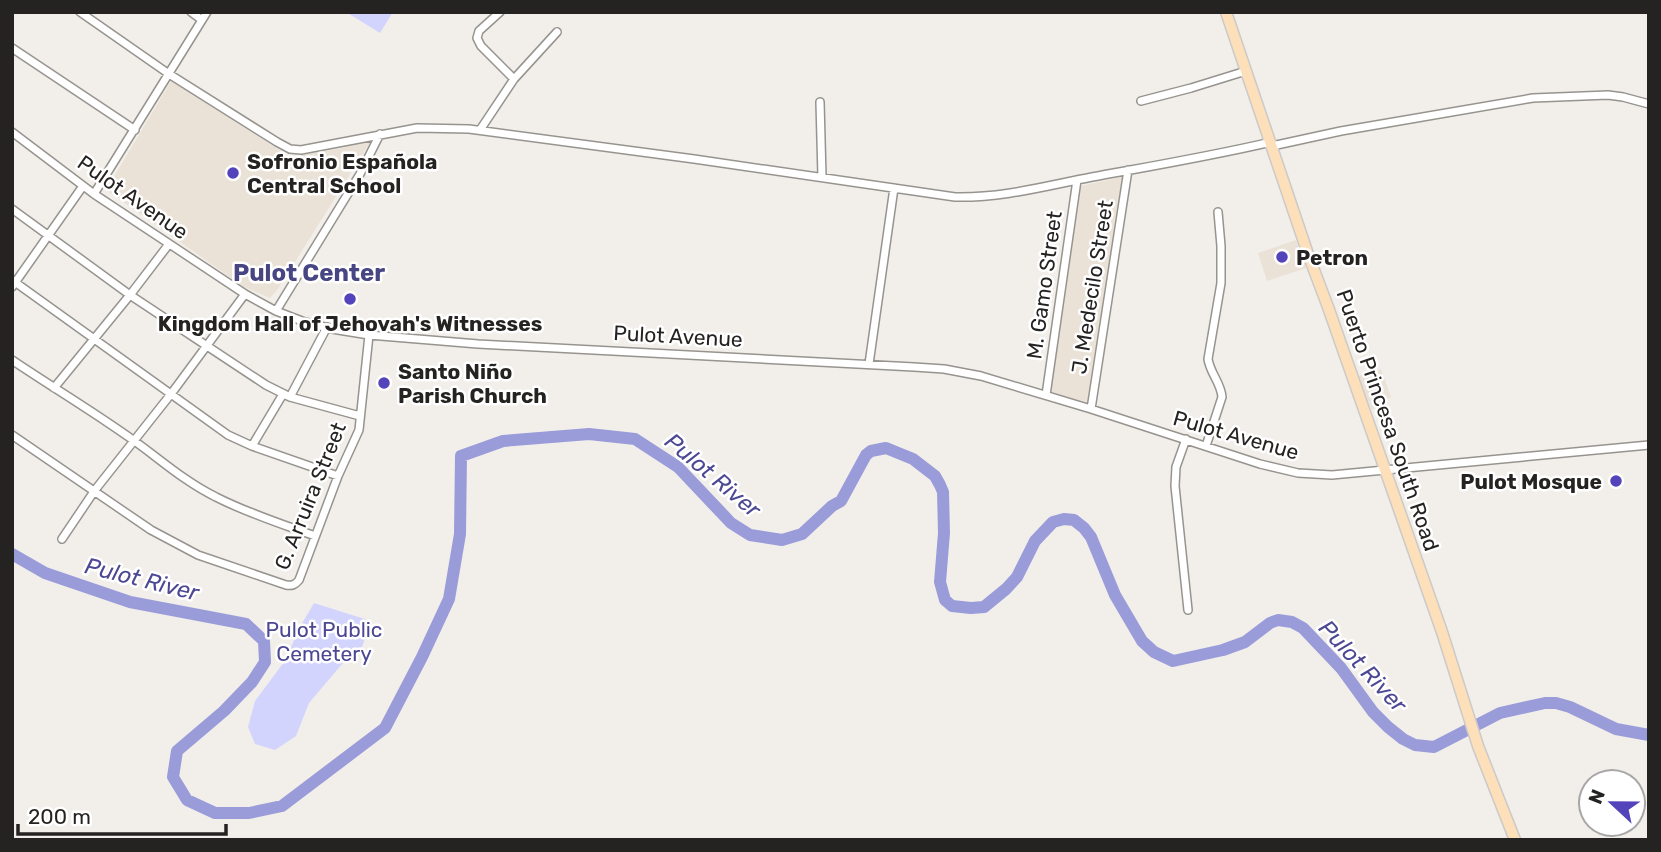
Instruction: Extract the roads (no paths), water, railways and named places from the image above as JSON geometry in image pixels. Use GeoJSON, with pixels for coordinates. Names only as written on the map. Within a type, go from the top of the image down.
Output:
{"type":"FeatureCollection","features":[{"type":"Feature","properties":{"kind":"main road","name":"Puerto Princesa South Road"},"geometry":{"type":"LineString","coordinates":[[1226,12],[1308,254],[1442,632],[1464,706],[1515,840]]}},
{"type":"Feature","properties":{"kind":"street"},"geometry":{"type":"LineString","coordinates":[[80,12],[169,74],[290,149],[301,150],[380,134],[441,127],[480,130],[955,197],[1005,195],[1525,99],[1608,95],[1649,104]]}},
{"type":"Feature","properties":{"kind":"street"},"geometry":{"type":"LineString","coordinates":[[94,194],[205,16],[191,12]]}},
{"type":"Feature","properties":{"kind":"street"},"geometry":{"type":"LineString","coordinates":[[500,12],[479,31],[477,38],[481,46],[514,79]]}},
{"type":"Feature","properties":{"kind":"street"},"geometry":{"type":"LineString","coordinates":[[480,130],[514,79],[557,32]]}},
{"type":"Feature","properties":{"kind":"street"},"geometry":{"type":"LineString","coordinates":[[12,48],[135,130]]}},
{"type":"Feature","properties":{"kind":"street"},"geometry":{"type":"LineString","coordinates":[[1141,101],[1246,71]]}},
{"type":"Feature","properties":{"kind":"street"},"geometry":{"type":"LineString","coordinates":[[820,102],[822,177]]}},
{"type":"Feature","properties":{"kind":"street","name":"Pulot Avenue"},"geometry":{"type":"LineString","coordinates":[[12,132],[94,194],[245,294],[276,311],[327,327],[369,335],[478,344],[869,364],[960,372],[1046,395],[1261,464],[1298,472],[1332,475],[1385,471],[1649,445]]}},
{"type":"Feature","properties":{"kind":"street"},"geometry":{"type":"LineString","coordinates":[[276,311],[354,184],[380,134]]}},
{"type":"Feature","properties":{"kind":"street","name":"J. Medecilo Street"},"geometry":{"type":"LineString","coordinates":[[1091,409],[1129,170]]}},
{"type":"Feature","properties":{"kind":"street","name":"M. Gamo Street"},"geometry":{"type":"LineString","coordinates":[[1046,395],[1077,180]]}},
{"type":"Feature","properties":{"kind":"street"},"geometry":{"type":"LineString","coordinates":[[83,186],[13,283],[228,435],[338,476]]}},
{"type":"Feature","properties":{"kind":"street"},"geometry":{"type":"LineString","coordinates":[[869,364],[894,188]]}},
{"type":"Feature","properties":{"kind":"street"},"geometry":{"type":"LineString","coordinates":[[12,209],[130,295],[266,385],[287,395],[360,416]]}},
{"type":"Feature","properties":{"kind":"street"},"geometry":{"type":"LineString","coordinates":[[1206,446],[1222,397],[1208,359],[1221,283],[1218,212]]}},
{"type":"Feature","properties":{"kind":"street"},"geometry":{"type":"LineString","coordinates":[[54,388],[169,244]]}},
{"type":"Feature","properties":{"kind":"street"},"geometry":{"type":"LineString","coordinates":[[62,539],[95,490],[245,294]]}},
{"type":"Feature","properties":{"kind":"street"},"geometry":{"type":"LineString","coordinates":[[252,446],[287,395],[327,327]]}},
{"type":"Feature","properties":{"kind":"street","name":"G. Arruira Street"},"geometry":{"type":"LineString","coordinates":[[95,490],[151,530],[198,555],[286,585],[296,584],[359,430],[369,335]]}},
{"type":"Feature","properties":{"kind":"street"},"geometry":{"type":"LineString","coordinates":[[12,360],[133,440],[177,475],[252,513],[315,536]]}},
{"type":"Feature","properties":{"kind":"street"},"geometry":{"type":"LineString","coordinates":[[12,435],[95,490]]}},
{"type":"Feature","properties":{"kind":"street"},"geometry":{"type":"LineString","coordinates":[[1186,439],[1176,467],[1175,486],[1188,610]]}},
{"type":"Feature","properties":{"kind":"waterway","name":"Pulot River"},"geometry":{"type":"LineString","coordinates":[[12,554],[45,573],[130,602],[246,624],[264,641],[265,662],[252,682],[224,711],[177,751],[173,777],[187,800],[215,813],[249,813],[282,806],[385,728],[449,599],[460,534],[461,456],[503,441],[589,434],[635,439],[678,467],[731,523],[750,535],[782,540],[802,534],[841,501],[866,455],[871,451],[886,448],[913,459],[935,476],[943,492],[944,533],[940,582],[945,600],[952,606],[984,607],[1017,577],[1035,541],[1053,522],[1074,520],[1091,537],[1115,595],[1142,641],[1154,652],[1173,661],[1223,650],[1245,642],[1278,620],[1292,622],[1303,628],[1341,668],[1373,712],[1403,739],[1415,745],[1434,747],[1500,713],[1545,703],[1570,707],[1616,729],[1649,735]]}},
{"type":"Feature","properties":{"kind":"place","name":"Sofronio Española Central School"},"geometry":{"type":"Point","coordinates":[233,173]}},
{"type":"Feature","properties":{"kind":"place","name":"Petron"},"geometry":{"type":"Point","coordinates":[1282,257]}},
{"type":"Feature","properties":{"kind":"place","name":"Kingdom Hall of Jehovah's Witnesses"},"geometry":{"type":"Point","coordinates":[350,299]}},
{"type":"Feature","properties":{"kind":"place","name":"Santo Niño Parish Church"},"geometry":{"type":"Point","coordinates":[384,383]}},
{"type":"Feature","properties":{"kind":"place","name":"Pulot Mosque"},"geometry":{"type":"Point","coordinates":[1616,481]}},
{"type":"Feature","properties":{"kind":"district","name":"Pulot Center"},"geometry":{"type":"Point","coordinates":[309,273]}},
{"type":"Feature","properties":{"kind":"park label","name":"Pulot Public Cemetery"},"geometry":{"type":"Point","coordinates":[324,641]}}]}
